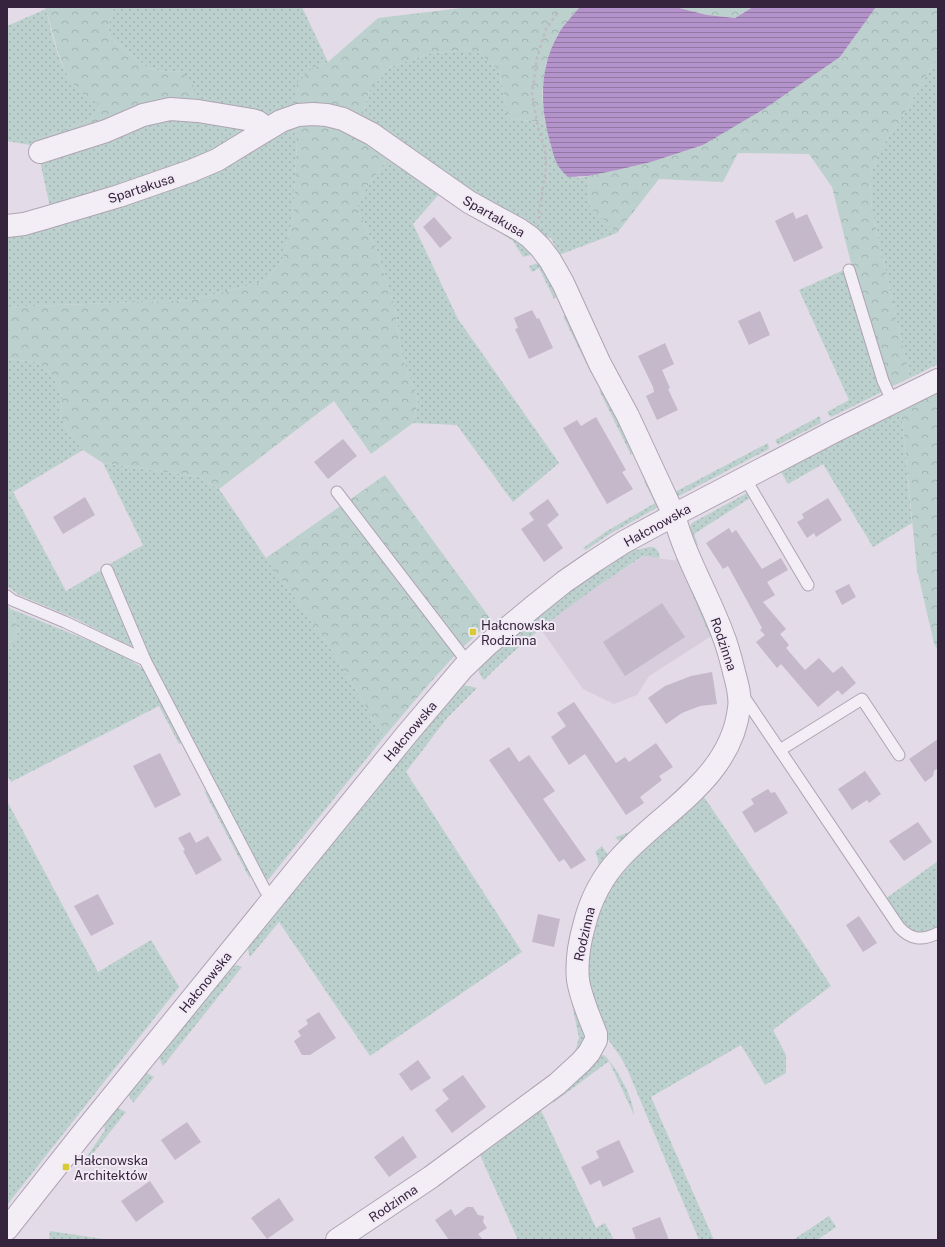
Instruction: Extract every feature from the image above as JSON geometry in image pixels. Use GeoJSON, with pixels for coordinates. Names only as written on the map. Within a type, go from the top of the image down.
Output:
{"type":"FeatureCollection","features":[{"type":"Feature","properties":{"kind":"street"},"geometry":{"type":"LineString","coordinates":[[40,152],[106,132],[143,115],[170,109],[193,110],[252,120],[258,122],[267,129]]}},
{"type":"Feature","properties":{"kind":"street","name":"Spartakusa"},"geometry":{"type":"LineString","coordinates":[[7,226],[24,224],[45,218],[133,191],[191,171],[217,160],[281,121],[298,115],[327,115],[343,119],[372,134],[469,202],[520,230],[540,247],[550,260],[562,283],[600,364],[628,416],[674,515]]}},
{"type":"Feature","properties":{"kind":"street","name":"Hałcnowska"},"geometry":{"type":"LineString","coordinates":[[7,1229],[86,1128],[273,898],[407,734],[468,663],[510,625],[564,582],[624,542],[745,478],[938,380]]}},
{"type":"Feature","properties":{"kind":"street","name":"Rodzinna"},"geometry":{"type":"LineString","coordinates":[[337,1240],[431,1177],[557,1084],[589,1053],[596,1040],[596,1034],[581,993],[577,966],[581,935],[590,905],[598,888],[619,858],[704,781],[721,758],[734,732],[740,707],[738,687],[723,634],[687,554],[678,532],[674,515]]}},
{"type":"Feature","properties":{"kind":"street"},"geometry":{"type":"LineString","coordinates":[[7,1238],[14,1240]]}},
{"type":"Feature","properties":{"kind":"lane"},"geometry":{"type":"LineString","coordinates":[[849,270],[883,381],[893,403]]}},
{"type":"Feature","properties":{"kind":"lane"},"geometry":{"type":"LineString","coordinates":[[745,478],[808,585]]}},
{"type":"Feature","properties":{"kind":"lane"},"geometry":{"type":"LineString","coordinates":[[337,492],[468,663]]}},
{"type":"Feature","properties":{"kind":"lane"},"geometry":{"type":"LineString","coordinates":[[107,570],[145,660],[265,890],[273,898]]}},
{"type":"Feature","properties":{"kind":"lane"},"geometry":{"type":"LineString","coordinates":[[7,596],[12,600],[110,642],[145,660]]}},
{"type":"Feature","properties":{"kind":"lane"},"geometry":{"type":"LineString","coordinates":[[738,687],[898,927],[912,938],[932,936],[938,933]]}},
{"type":"Feature","properties":{"kind":"lane"},"geometry":{"type":"LineString","coordinates":[[780,750],[862,699],[898,756]]}},
{"type":"Feature","properties":{"kind":"path"},"geometry":{"type":"LineString","coordinates":[[540,247],[539,213],[546,170],[544,150],[532,94],[537,58],[546,29],[559,11]]}},
{"type":"Feature","properties":{"kind":"shaded area"},"geometry":{"type":"Polygon","coordinates":[[[753,7],[876,7],[840,57],[764,109],[703,145],[651,162],[588,176],[568,177],[560,169],[556,161],[547,129],[543,101],[544,74],[547,61],[560,31],[579,8],[679,8],[707,15],[735,18],[753,7]]]}},
{"type":"Feature","properties":{"kind":"shaded area"},"geometry":{"type":"Polygon","coordinates":[[[644,556],[678,561],[710,637],[649,676],[637,695],[614,704],[583,689],[540,628],[585,594],[644,556]]]}},
{"type":"Feature","properties":{"kind":"green space"},"geometry":{"type":"Polygon","coordinates":[[[45,7],[114,7],[108,27],[110,37],[148,68],[165,72],[182,71],[192,83],[199,107],[36,146],[41,138],[91,119],[99,111],[97,102],[84,95],[67,74],[61,61],[45,7]]]}},
{"type":"Feature","properties":{"kind":"green space"},"geometry":{"type":"Polygon","coordinates":[[[114,7],[302,7],[328,62],[312,68],[291,114],[262,117],[199,107],[182,71],[165,72],[148,68],[110,37],[108,27],[114,7]]]}},
{"type":"Feature","properties":{"kind":"green space"},"geometry":{"type":"Polygon","coordinates":[[[470,7],[589,7],[579,8],[558,34],[546,63],[542,94],[545,123],[508,118],[499,70],[476,50],[431,53],[390,67],[369,91],[360,124],[291,114],[297,83],[312,68],[328,62],[378,18],[470,7]]]}},
{"type":"Feature","properties":{"kind":"green space"},"geometry":{"type":"Polygon","coordinates":[[[663,7],[753,7],[735,18],[707,15],[679,8],[663,7]]]}},
{"type":"Feature","properties":{"kind":"green space"},"geometry":{"type":"Polygon","coordinates":[[[876,7],[938,7],[938,55],[910,104],[880,150],[870,177],[872,211],[910,378],[893,386],[889,381],[852,267],[832,187],[809,154],[738,153],[723,182],[659,179],[617,233],[590,206],[588,176],[651,162],[703,145],[840,57],[876,7]]]}},
{"type":"Feature","properties":{"kind":"green space"},"geometry":{"type":"Polygon","coordinates":[[[46,9],[52,36],[61,63],[75,86],[85,95],[97,102],[99,112],[91,119],[41,138],[36,146],[7,141],[7,26],[46,9]]]}},
{"type":"Feature","properties":{"kind":"green space"},"geometry":{"type":"Polygon","coordinates":[[[476,50],[499,70],[508,118],[545,123],[552,149],[578,178],[588,176],[590,206],[617,233],[559,255],[551,238],[533,234],[360,124],[369,91],[390,67],[431,53],[476,50]]]}},
{"type":"Feature","properties":{"kind":"green space"},"geometry":{"type":"Polygon","coordinates":[[[938,55],[938,364],[910,378],[872,211],[870,177],[880,150],[910,104],[938,55]]]}},
{"type":"Feature","properties":{"kind":"green space"},"geometry":{"type":"Polygon","coordinates":[[[158,115],[251,125],[233,147],[51,211],[39,157],[158,115]]]}},
{"type":"Feature","properties":{"kind":"green space"},"geometry":{"type":"Polygon","coordinates":[[[313,117],[393,154],[367,186],[357,208],[378,254],[395,309],[402,356],[418,401],[413,423],[371,454],[334,401],[219,489],[200,477],[103,463],[83,450],[68,432],[61,416],[62,397],[54,377],[38,362],[7,359],[7,307],[192,300],[266,281],[282,261],[293,217],[297,141],[292,121],[313,117]]]}},
{"type":"Feature","properties":{"kind":"green space"},"geometry":{"type":"Polygon","coordinates":[[[292,121],[297,141],[293,217],[282,261],[266,281],[192,300],[7,307],[7,230],[292,121]]]}},
{"type":"Feature","properties":{"kind":"green space"},"geometry":{"type":"Polygon","coordinates":[[[393,154],[481,214],[534,254],[523,257],[513,241],[440,193],[413,224],[458,319],[559,463],[513,502],[457,425],[413,423],[418,401],[402,356],[395,309],[378,254],[357,208],[367,186],[393,154]]]}},
{"type":"Feature","properties":{"kind":"green space"},"geometry":{"type":"Polygon","coordinates":[[[538,263],[545,264],[559,292],[554,299],[539,268],[532,272],[529,266],[538,263]]]}},
{"type":"Feature","properties":{"kind":"green space"},"geometry":{"type":"Polygon","coordinates":[[[846,269],[882,392],[831,417],[827,412],[849,400],[799,290],[846,269]]]}},
{"type":"Feature","properties":{"kind":"green space"},"geometry":{"type":"Polygon","coordinates":[[[566,315],[596,368],[591,373],[563,316],[566,315]]]}},
{"type":"Feature","properties":{"kind":"green space"},"geometry":{"type":"Polygon","coordinates":[[[7,359],[38,362],[54,377],[62,397],[61,416],[68,432],[83,450],[13,492],[66,591],[103,569],[135,644],[131,647],[74,618],[19,595],[7,586],[7,359]]]}},
{"type":"Feature","properties":{"kind":"green space"},"geometry":{"type":"Polygon","coordinates":[[[938,389],[938,651],[934,643],[917,570],[901,408],[938,389]]]}},
{"type":"Feature","properties":{"kind":"green space"},"geometry":{"type":"Polygon","coordinates":[[[599,390],[609,393],[636,445],[631,455],[599,390]]]}},
{"type":"Feature","properties":{"kind":"green space"},"geometry":{"type":"Polygon","coordinates":[[[901,408],[912,523],[873,547],[823,464],[788,484],[781,472],[782,468],[901,408]]]}},
{"type":"Feature","properties":{"kind":"green space"},"geometry":{"type":"Polygon","coordinates":[[[820,416],[821,423],[778,445],[775,440],[820,416]]]}},
{"type":"Feature","properties":{"kind":"green space"},"geometry":{"type":"Polygon","coordinates":[[[768,443],[769,449],[675,498],[675,492],[768,443]]]}},
{"type":"Feature","properties":{"kind":"green space"},"geometry":{"type":"Polygon","coordinates":[[[103,463],[200,477],[219,489],[329,646],[384,737],[268,880],[260,872],[149,655],[108,565],[143,545],[103,463]]]}},
{"type":"Feature","properties":{"kind":"green space"},"geometry":{"type":"Polygon","coordinates":[[[385,475],[492,621],[449,662],[384,737],[329,646],[266,558],[385,475]]]}},
{"type":"Feature","properties":{"kind":"green space"},"geometry":{"type":"Polygon","coordinates":[[[644,481],[653,482],[660,506],[608,535],[586,550],[583,548],[607,531],[655,503],[644,481]]]}},
{"type":"Feature","properties":{"kind":"green space"},"geometry":{"type":"Polygon","coordinates":[[[747,493],[750,498],[694,534],[698,545],[690,547],[689,528],[692,523],[747,493]]]}},
{"type":"Feature","properties":{"kind":"green space"},"geometry":{"type":"Polygon","coordinates":[[[654,547],[658,551],[660,558],[643,556],[560,614],[521,645],[484,680],[481,677],[479,672],[480,667],[531,618],[602,567],[636,548],[637,550],[654,547]]]}},
{"type":"Feature","properties":{"kind":"green space"},"geometry":{"type":"Polygon","coordinates":[[[678,558],[715,635],[710,637],[678,561],[675,560],[678,558]]]}},
{"type":"Feature","properties":{"kind":"green space"},"geometry":{"type":"Polygon","coordinates":[[[7,605],[11,609],[19,631],[7,654],[7,605]]]}},
{"type":"Feature","properties":{"kind":"green space"},"geometry":{"type":"Polygon","coordinates":[[[11,609],[122,654],[143,669],[183,742],[179,744],[159,706],[11,782],[7,775],[7,654],[19,631],[11,609]]]}},
{"type":"Feature","properties":{"kind":"green space"},"geometry":{"type":"Polygon","coordinates":[[[463,685],[477,688],[447,718],[406,772],[522,952],[370,1056],[279,922],[250,957],[247,946],[320,853],[463,685]]]}},
{"type":"Feature","properties":{"kind":"green space"},"geometry":{"type":"Polygon","coordinates":[[[742,714],[749,715],[744,738],[724,771],[704,797],[831,986],[773,1030],[786,1055],[786,1073],[765,1085],[741,1045],[651,1097],[714,1240],[699,1240],[628,1071],[620,1056],[602,1031],[582,961],[601,896],[656,830],[742,714]]]}},
{"type":"Feature","properties":{"kind":"green space"},"geometry":{"type":"Polygon","coordinates":[[[204,791],[208,793],[249,870],[250,879],[204,791]]]}},
{"type":"Feature","properties":{"kind":"green space"},"geometry":{"type":"Polygon","coordinates":[[[7,801],[98,972],[151,940],[179,987],[7,1205],[7,801]]]}},
{"type":"Feature","properties":{"kind":"green space"},"geometry":{"type":"Polygon","coordinates":[[[651,813],[655,818],[622,844],[615,837],[630,832],[651,813]]]}},
{"type":"Feature","properties":{"kind":"green space"},"geometry":{"type":"Polygon","coordinates":[[[602,846],[607,854],[608,861],[567,963],[572,924],[579,904],[596,875],[598,860],[595,852],[602,846]]]}},
{"type":"Feature","properties":{"kind":"green space"},"geometry":{"type":"Polygon","coordinates":[[[938,861],[938,929],[920,933],[910,931],[900,921],[885,899],[938,861]]]}},
{"type":"Feature","properties":{"kind":"green space"},"geometry":{"type":"Polygon","coordinates":[[[232,964],[242,967],[163,1066],[158,1055],[232,964]]]}},
{"type":"Feature","properties":{"kind":"green space"},"geometry":{"type":"Polygon","coordinates":[[[566,975],[572,978],[587,1030],[579,1056],[501,1112],[567,1062],[575,1052],[579,1038],[566,975]]]}},
{"type":"Feature","properties":{"kind":"green space"},"geometry":{"type":"Polygon","coordinates":[[[604,1055],[609,1061],[553,1103],[550,1096],[598,1056],[604,1055]]]}},
{"type":"Feature","properties":{"kind":"green space"},"geometry":{"type":"Polygon","coordinates":[[[609,1061],[624,1083],[634,1115],[609,1061]]]}},
{"type":"Feature","properties":{"kind":"green space"},"geometry":{"type":"Polygon","coordinates":[[[145,1072],[154,1077],[133,1103],[128,1094],[145,1072]]]}},
{"type":"Feature","properties":{"kind":"green space"},"geometry":{"type":"Polygon","coordinates":[[[118,1108],[126,1112],[87,1161],[86,1158],[105,1130],[104,1125],[118,1108]]]}},
{"type":"Feature","properties":{"kind":"green space"},"geometry":{"type":"Polygon","coordinates":[[[540,1108],[596,1228],[605,1223],[614,1240],[518,1240],[480,1155],[444,1180],[540,1108]]]}},
{"type":"Feature","properties":{"kind":"green space"},"geometry":{"type":"Polygon","coordinates":[[[829,1216],[836,1227],[817,1240],[793,1240],[829,1216]]]}},
{"type":"Feature","properties":{"kind":"green space"},"geometry":{"type":"Polygon","coordinates":[[[50,1231],[110,1240],[49,1240],[50,1231]]]}},
{"type":"Feature","properties":{"kind":"building"},"geometry":{"type":"Polygon","coordinates":[[[793,212],[796,219],[807,214],[823,248],[794,262],[775,221],[793,212]]]}},
{"type":"Feature","properties":{"kind":"building"},"geometry":{"type":"Polygon","coordinates":[[[434,217],[452,238],[440,248],[423,227],[434,217]]]}},
{"type":"Feature","properties":{"kind":"building"},"geometry":{"type":"Polygon","coordinates":[[[532,310],[537,319],[539,318],[553,348],[529,359],[515,329],[518,328],[514,318],[532,310]]]}},
{"type":"Feature","properties":{"kind":"building"},"geometry":{"type":"Polygon","coordinates":[[[760,311],[770,335],[749,345],[738,321],[760,311]]]}},
{"type":"Feature","properties":{"kind":"building"},"geometry":{"type":"Polygon","coordinates":[[[665,343],[674,364],[662,370],[670,388],[668,389],[678,410],[657,420],[646,396],[654,392],[653,387],[638,356],[665,343]]]}},
{"type":"Feature","properties":{"kind":"building"},"geometry":{"type":"Polygon","coordinates":[[[596,417],[626,470],[622,472],[633,489],[607,504],[563,428],[577,420],[581,426],[596,417]]]}},
{"type":"Feature","properties":{"kind":"building"},"geometry":{"type":"Polygon","coordinates":[[[343,439],[357,456],[328,479],[314,462],[343,439]]]}},
{"type":"Feature","properties":{"kind":"building"},"geometry":{"type":"Polygon","coordinates":[[[85,497],[95,515],[63,534],[53,517],[85,497]]]}},
{"type":"Feature","properties":{"kind":"building"},"geometry":{"type":"Polygon","coordinates":[[[828,498],[842,520],[816,537],[814,533],[807,538],[797,522],[804,518],[802,514],[828,498]]]}},
{"type":"Feature","properties":{"kind":"building"},"geometry":{"type":"Polygon","coordinates":[[[548,499],[559,515],[547,525],[563,548],[544,562],[521,529],[534,520],[529,513],[548,499]]]}},
{"type":"Feature","properties":{"kind":"building"},"geometry":{"type":"Polygon","coordinates":[[[729,528],[732,533],[736,530],[762,569],[781,558],[788,570],[767,582],[775,595],[763,602],[786,629],[780,634],[789,645],[786,648],[805,670],[819,658],[833,673],[842,666],[856,683],[842,695],[838,690],[818,707],[781,664],[777,668],[756,642],[765,635],[760,630],[762,628],[728,566],[723,569],[706,543],[729,528]]]}},
{"type":"Feature","properties":{"kind":"building"},"geometry":{"type":"Polygon","coordinates":[[[849,584],[856,597],[842,605],[835,591],[849,584]]]}},
{"type":"Feature","properties":{"kind":"building"},"geometry":{"type":"Polygon","coordinates":[[[662,603],[685,637],[625,676],[603,642],[662,603]]]}},
{"type":"Feature","properties":{"kind":"building"},"geometry":{"type":"Polygon","coordinates":[[[712,672],[717,704],[700,706],[682,713],[666,724],[648,698],[665,686],[691,676],[712,672]]]}},
{"type":"Feature","properties":{"kind":"building"},"geometry":{"type":"Polygon","coordinates":[[[574,702],[616,763],[625,757],[629,762],[656,743],[673,767],[659,776],[662,780],[640,797],[644,803],[626,815],[585,754],[569,765],[551,737],[566,726],[557,713],[574,702]]]}},
{"type":"Feature","properties":{"kind":"building"},"geometry":{"type":"Polygon","coordinates":[[[938,739],[938,768],[934,771],[933,776],[925,782],[909,759],[938,739]]]}},
{"type":"Feature","properties":{"kind":"building"},"geometry":{"type":"Polygon","coordinates":[[[509,747],[519,762],[529,755],[555,791],[543,799],[586,860],[571,869],[564,859],[559,862],[489,760],[509,747]]]}},
{"type":"Feature","properties":{"kind":"building"},"geometry":{"type":"Polygon","coordinates":[[[160,753],[181,795],[155,808],[133,766],[160,753]]]}},
{"type":"Feature","properties":{"kind":"building"},"geometry":{"type":"Polygon","coordinates":[[[865,771],[881,794],[869,803],[867,800],[852,810],[838,789],[865,771]]]}},
{"type":"Feature","properties":{"kind":"building"},"geometry":{"type":"Polygon","coordinates":[[[768,789],[771,793],[775,792],[788,813],[755,833],[742,812],[754,804],[751,799],[768,789]]]}},
{"type":"Feature","properties":{"kind":"building"},"geometry":{"type":"Polygon","coordinates":[[[918,822],[932,842],[904,861],[889,841],[918,822]]]}},
{"type":"Feature","properties":{"kind":"building"},"geometry":{"type":"Polygon","coordinates":[[[190,832],[196,843],[208,836],[222,860],[196,875],[178,838],[190,832]]]}},
{"type":"Feature","properties":{"kind":"building"},"geometry":{"type":"Polygon","coordinates":[[[98,894],[114,924],[91,936],[74,906],[98,894]]]}},
{"type":"Feature","properties":{"kind":"building"},"geometry":{"type":"Polygon","coordinates":[[[538,914],[560,919],[554,947],[532,942],[538,914]]]}},
{"type":"Feature","properties":{"kind":"building"},"geometry":{"type":"Polygon","coordinates":[[[859,916],[877,943],[863,952],[846,925],[859,916]]]}},
{"type":"Feature","properties":{"kind":"building"},"geometry":{"type":"Polygon","coordinates":[[[319,1012],[336,1038],[310,1055],[302,1055],[294,1041],[301,1036],[298,1031],[308,1024],[306,1020],[319,1012]]]}},
{"type":"Feature","properties":{"kind":"building"},"geometry":{"type":"Polygon","coordinates":[[[418,1060],[431,1078],[411,1091],[399,1074],[418,1060]]]}},
{"type":"Feature","properties":{"kind":"building"},"geometry":{"type":"Polygon","coordinates":[[[463,1075],[486,1107],[452,1133],[435,1110],[449,1099],[442,1090],[463,1075]]]}},
{"type":"Feature","properties":{"kind":"building"},"geometry":{"type":"Polygon","coordinates":[[[187,1122],[201,1142],[175,1160],[161,1140],[187,1122]]]}},
{"type":"Feature","properties":{"kind":"building"},"geometry":{"type":"Polygon","coordinates":[[[403,1136],[417,1157],[389,1177],[374,1157],[403,1136]]]}},
{"type":"Feature","properties":{"kind":"building"},"geometry":{"type":"Polygon","coordinates":[[[619,1140],[634,1172],[603,1187],[600,1180],[590,1185],[581,1167],[599,1158],[596,1151],[619,1140]]]}},
{"type":"Feature","properties":{"kind":"building"},"geometry":{"type":"Polygon","coordinates":[[[150,1181],[164,1202],[136,1222],[121,1201],[150,1181]]]}},
{"type":"Feature","properties":{"kind":"building"},"geometry":{"type":"Polygon","coordinates":[[[279,1198],[294,1220],[267,1239],[251,1218],[279,1198]]]}},
{"type":"Feature","properties":{"kind":"building"},"geometry":{"type":"Polygon","coordinates":[[[467,1207],[473,1207],[478,1215],[484,1216],[483,1222],[487,1228],[478,1234],[483,1240],[449,1240],[435,1220],[451,1209],[455,1216],[467,1207]]]}},
{"type":"Feature","properties":{"kind":"building"},"geometry":{"type":"Polygon","coordinates":[[[660,1217],[669,1240],[636,1240],[632,1228],[660,1217]]]}},
{"type":"Feature","properties":{"kind":"place","name":"Hałcnowska Rodzinna"},"geometry":{"type":"Point","coordinates":[473,632]}},
{"type":"Feature","properties":{"kind":"place","name":"Hałcnowska Architektów"},"geometry":{"type":"Point","coordinates":[66,1167]}}]}
